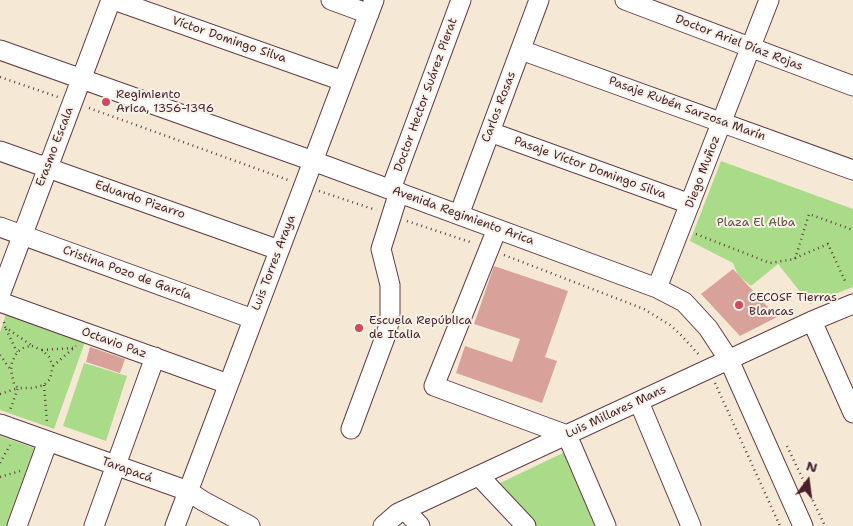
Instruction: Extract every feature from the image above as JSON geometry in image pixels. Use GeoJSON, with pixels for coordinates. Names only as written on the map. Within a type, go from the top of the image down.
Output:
{"type":"FeatureCollection","features":[{"type":"Feature","properties":{"kind":"street","name":"Erasmo Escala"},"geometry":{"type":"LineString","coordinates":[[0,295],[112,0]]}},
{"type":"Feature","properties":{"kind":"street","name":"Víctor Domingo Silva"},"geometry":{"type":"LineString","coordinates":[[112,0],[344,81]]}},
{"type":"Feature","properties":{"kind":"street"},"geometry":{"type":"LineString","coordinates":[[331,0],[372,7]]}},
{"type":"Feature","properties":{"kind":"street","name":"Doctor Hector Suárez Pierat"},"geometry":{"type":"LineString","coordinates":[[351,429],[387,332],[390,317],[390,285],[381,249],[392,216],[395,191],[461,0]]}},
{"type":"Feature","properties":{"kind":"street","name":"Carlos Rosas"},"geometry":{"type":"LineString","coordinates":[[459,215],[539,0]]}},
{"type":"Feature","properties":{"kind":"street","name":"Doctor Ariel Díaz Rojas"},"geometry":{"type":"LineString","coordinates":[[625,0],[853,86]]}},
{"type":"Feature","properties":{"kind":"street","name":"Diego Muñoz"},"geometry":{"type":"LineString","coordinates":[[658,288],[769,0]]}},
{"type":"Feature","properties":{"kind":"street","name":"Luis Torres Araya"},"geometry":{"type":"LineString","coordinates":[[174,526],[372,7]]}},
{"type":"Feature","properties":{"kind":"street","name":"Avenida Regimiento Arica"},"geometry":{"type":"LineString","coordinates":[[0,50],[395,191],[658,288],[684,302],[708,328],[729,360],[803,526]]}},
{"type":"Feature","properties":{"kind":"street","name":"Pasaje Rubén Sarzosa Marín"},"geometry":{"type":"LineString","coordinates":[[521,50],[853,170]]}},
{"type":"Feature","properties":{"kind":"street","name":"Pasaje Víctor Domingo Silva"},"geometry":{"type":"LineString","coordinates":[[490,132],[690,204]]}},
{"type":"Feature","properties":{"kind":"street","name":"Eduardo Pizarro"},"geometry":{"type":"LineString","coordinates":[[0,151],[280,250]]}},
{"type":"Feature","properties":{"kind":"street","name":"Cristina Pozo de García"},"geometry":{"type":"LineString","coordinates":[[0,227],[253,319]]}},
{"type":"Feature","properties":{"kind":"street"},"geometry":{"type":"LineString","coordinates":[[496,229],[434,386],[567,435],[606,526]]}},
{"type":"Feature","properties":{"kind":"street","name":"Luis Millares Mans"},"geometry":{"type":"LineString","coordinates":[[383,526],[392,516],[812,321],[853,304]]}},
{"type":"Feature","properties":{"kind":"street","name":"Octavio Paz"},"geometry":{"type":"LineString","coordinates":[[1,310],[78,340],[155,358],[228,384]]}},
{"type":"Feature","properties":{"kind":"street"},"geometry":{"type":"LineString","coordinates":[[812,321],[853,413]]}},
{"type":"Feature","properties":{"kind":"street"},"geometry":{"type":"LineString","coordinates":[[94,526],[155,358]]}},
{"type":"Feature","properties":{"kind":"street"},"geometry":{"type":"LineString","coordinates":[[639,402],[691,526]]}},
{"type":"Feature","properties":{"kind":"street","name":"Tarapacá"},"geometry":{"type":"LineString","coordinates":[[3,425],[188,492],[250,526]]}},
{"type":"Feature","properties":{"kind":"street"},"geometry":{"type":"LineString","coordinates":[[18,526],[48,441]]}},
{"type":"Feature","properties":{"kind":"street"},"geometry":{"type":"LineString","coordinates":[[479,476],[526,526]]}},
{"type":"Feature","properties":{"kind":"street"},"geometry":{"type":"LineString","coordinates":[[405,510],[420,526]]}},
{"type":"Feature","properties":{"kind":"path"},"geometry":{"type":"LineString","coordinates":[[0,77],[304,186],[488,249],[586,285],[657,316],[686,340],[709,370],[780,526]]}},
{"type":"Feature","properties":{"kind":"path"},"geometry":{"type":"LineString","coordinates":[[795,258],[809,214],[853,230]]}},
{"type":"Feature","properties":{"kind":"path"},"geometry":{"type":"LineString","coordinates":[[681,228],[770,263],[795,258],[828,244],[846,282]]}},
{"type":"Feature","properties":{"kind":"path"},"geometry":{"type":"LineString","coordinates":[[1,310],[5,327],[17,352]]}},
{"type":"Feature","properties":{"kind":"path"},"geometry":{"type":"LineString","coordinates":[[5,327],[32,346],[42,350],[49,357],[53,366]]}},
{"type":"Feature","properties":{"kind":"path"},"geometry":{"type":"LineString","coordinates":[[42,350],[78,340]]}},
{"type":"Feature","properties":{"kind":"path"},"geometry":{"type":"LineString","coordinates":[[0,394],[18,388],[33,388],[44,385],[50,379],[53,366],[78,340]]}},
{"type":"Feature","properties":{"kind":"path"},"geometry":{"type":"LineString","coordinates":[[18,388],[14,384],[11,370],[12,362],[17,352],[25,346],[32,346]]}},
{"type":"Feature","properties":{"kind":"path"},"geometry":{"type":"LineString","coordinates":[[0,355],[11,370]]}},
{"type":"Feature","properties":{"kind":"path"},"geometry":{"type":"LineString","coordinates":[[44,385],[48,441]]}},
{"type":"Feature","properties":{"kind":"path"},"geometry":{"type":"LineString","coordinates":[[3,425],[18,388]]}},
{"type":"Feature","properties":{"kind":"green space","name":"Plaza El Alba"},"geometry":{"type":"Polygon","coordinates":[[[721,161],[853,209],[853,287],[810,304],[778,264],[751,286],[738,275],[733,263],[690,241],[721,161]]]}},
{"type":"Feature","properties":{"kind":"green space"},"geometry":{"type":"Polygon","coordinates":[[[7,311],[86,339],[54,429],[0,410],[0,332],[7,311]]]}},
{"type":"Feature","properties":{"kind":"green space"},"geometry":{"type":"Polygon","coordinates":[[[84,363],[127,376],[106,441],[63,426],[84,363]]]}},
{"type":"Feature","properties":{"kind":"green space"},"geometry":{"type":"Polygon","coordinates":[[[0,436],[37,449],[10,526],[0,526],[0,436]]]}},
{"type":"Feature","properties":{"kind":"green space"},"geometry":{"type":"Polygon","coordinates":[[[567,451],[601,526],[535,526],[496,485],[567,451]]]}},
{"type":"Feature","properties":{"kind":"building"},"geometry":{"type":"Polygon","coordinates":[[[494,266],[568,291],[545,357],[557,361],[542,403],[456,373],[465,346],[512,362],[520,339],[474,324],[494,266]]]}},
{"type":"Feature","properties":{"kind":"building","name":"CECOSF Tierras Blancas"},"geometry":{"type":"Polygon","coordinates":[[[733,269],[777,317],[740,336],[701,294],[733,269]]]}},
{"type":"Feature","properties":{"kind":"building"},"geometry":{"type":"Polygon","coordinates":[[[90,347],[125,359],[120,373],[86,362],[90,347]]]}},
{"type":"Feature","properties":{"kind":"place","name":"Regimiento Arica, 1356-1396"},"geometry":{"type":"Point","coordinates":[106,102]}},
{"type":"Feature","properties":{"kind":"place","name":"CECOSF Tierras Blancas"},"geometry":{"type":"Point","coordinates":[739,305]}},
{"type":"Feature","properties":{"kind":"place","name":"Escuela República de Italia"},"geometry":{"type":"Point","coordinates":[359,328]}}]}
